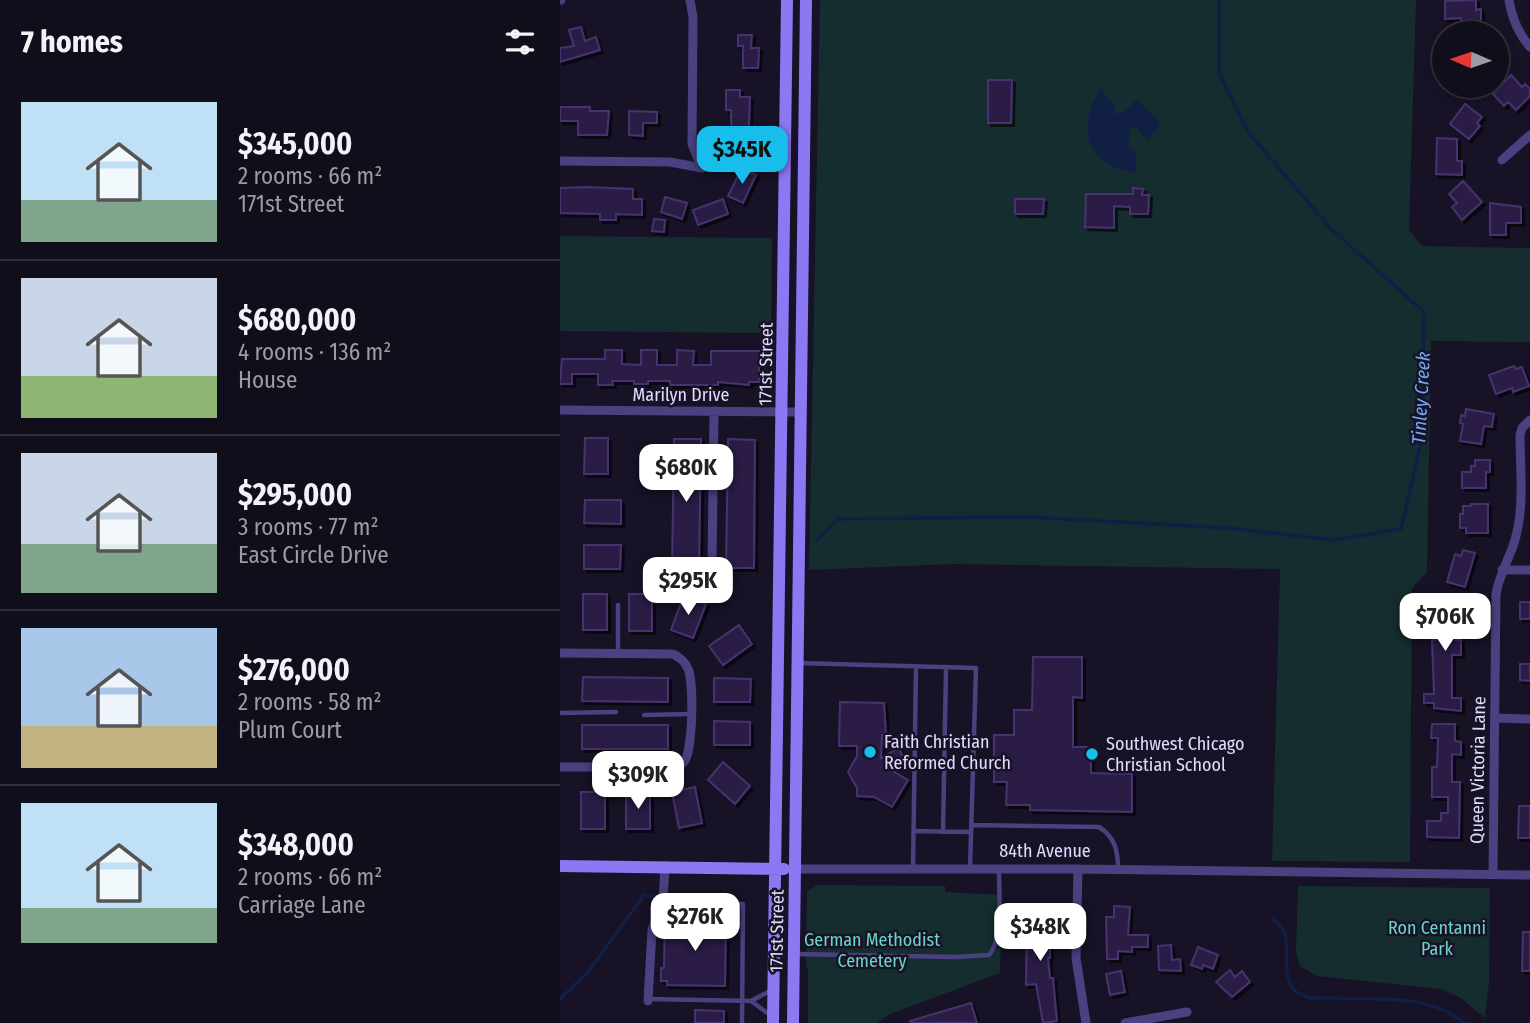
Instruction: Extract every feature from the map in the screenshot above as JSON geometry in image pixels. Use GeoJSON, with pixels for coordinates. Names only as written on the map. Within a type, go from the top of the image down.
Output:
{"type":"FeatureCollection","features":[{"type":"Feature","properties":{"kind":"street"},"geometry":{"type":"LineString","coordinates":[[560,160],[670,162],[702,168],[692,144],[693,17],[690,0]]}},
{"type":"Feature","properties":{"kind":"street","name":"171st Street"},"geometry":{"type":"LineString","coordinates":[[773,1020],[787,0]]}},
{"type":"Feature","properties":{"kind":"street","name":"171st Street"},"geometry":{"type":"LineString","coordinates":[[793,1023],[806,0]]}},
{"type":"Feature","properties":{"kind":"street"},"geometry":{"type":"LineString","coordinates":[[1509,0],[1511,16],[1530,47]]}},
{"type":"Feature","properties":{"kind":"street"},"geometry":{"type":"LineString","coordinates":[[1502,160],[1530,135]]}},
{"type":"Feature","properties":{"kind":"street","name":"Marilyn Drive"},"geometry":{"type":"LineString","coordinates":[[560,410],[801,412]]}},
{"type":"Feature","properties":{"kind":"street"},"geometry":{"type":"LineString","coordinates":[[712,562],[713,411]]}},
{"type":"Feature","properties":{"kind":"street","name":"Queen Victoria Lane"},"geometry":{"type":"LineString","coordinates":[[1493,874],[1496,594],[1502,570],[1514,543],[1521,508],[1520,435],[1529,421]]}},
{"type":"Feature","properties":{"kind":"street"},"geometry":{"type":"LineString","coordinates":[[1502,570],[1530,570]]}},
{"type":"Feature","properties":{"kind":"street"},"geometry":{"type":"LineString","coordinates":[[560,653],[673,654],[684,661],[690,673],[691,712],[689,750],[684,762],[678,765],[560,767]]}},
{"type":"Feature","properties":{"kind":"street"},"geometry":{"type":"LineString","coordinates":[[1495,718],[1530,719]]}},
{"type":"Feature","properties":{"kind":"street","name":"84th Avenue"},"geometry":{"type":"LineString","coordinates":[[560,866],[1118,869],[1530,875]]}},
{"type":"Feature","properties":{"kind":"street"},"geometry":{"type":"LineString","coordinates":[[648,1000],[652,930],[663,902],[665,866]]}},
{"type":"Feature","properties":{"kind":"street"},"geometry":{"type":"LineString","coordinates":[[1078,869],[1076,958],[1086,1023]]}},
{"type":"Feature","properties":{"kind":"street"},"geometry":{"type":"LineString","coordinates":[[1125,1023],[1187,1012]]}},
{"type":"Feature","properties":{"kind":"lane"},"geometry":{"type":"LineString","coordinates":[[618,605],[618,654]]}},
{"type":"Feature","properties":{"kind":"lane"},"geometry":{"type":"LineString","coordinates":[[797,663],[976,668],[970,869]]}},
{"type":"Feature","properties":{"kind":"lane"},"geometry":{"type":"LineString","coordinates":[[913,869],[916,667]]}},
{"type":"Feature","properties":{"kind":"lane"},"geometry":{"type":"LineString","coordinates":[[943,832],[946,667]]}},
{"type":"Feature","properties":{"kind":"lane"},"geometry":{"type":"LineString","coordinates":[[560,713],[616,712]]}},
{"type":"Feature","properties":{"kind":"lane"},"geometry":{"type":"LineString","coordinates":[[644,715],[691,712]]}},
{"type":"Feature","properties":{"kind":"lane"},"geometry":{"type":"LineString","coordinates":[[972,825],[1099,827],[1107,832],[1115,845],[1118,869]]}},
{"type":"Feature","properties":{"kind":"lane"},"geometry":{"type":"LineString","coordinates":[[914,831],[971,832]]}},
{"type":"Feature","properties":{"kind":"lane"},"geometry":{"type":"LineString","coordinates":[[794,954],[956,957],[989,955],[995,947],[997,934],[999,869]]}},
{"type":"Feature","properties":{"kind":"lane"},"geometry":{"type":"LineString","coordinates":[[663,902],[743,904],[742,1023]]}},
{"type":"Feature","properties":{"kind":"lane"},"geometry":{"type":"LineString","coordinates":[[648,1000],[751,1001],[774,988]]}},
{"type":"Feature","properties":{"kind":"lane"},"geometry":{"type":"LineString","coordinates":[[751,1001],[773,1020]]}},
{"type":"Feature","properties":{"kind":"green space"},"geometry":{"type":"Polygon","coordinates":[[[820,0],[1416,0],[1409,230],[1422,246],[1530,248],[1530,342],[1431,341],[1427,572],[1412,588],[1410,862],[1272,861],[1280,569],[955,564],[809,570],[820,0]]]}},
{"type":"Feature","properties":{"kind":"green space"},"geometry":{"type":"Polygon","coordinates":[[[560,236],[772,238],[771,333],[560,331],[560,236]]]}},
{"type":"Feature","properties":{"kind":"green space","name":"German Methodist Cemetery"},"geometry":{"type":"Polygon","coordinates":[[[817,885],[945,886],[945,892],[1002,895],[1000,973],[890,1014],[877,1023],[808,1023],[807,892],[817,885]]]}},
{"type":"Feature","properties":{"kind":"green space","name":"Ron Centanni Park"},"geometry":{"type":"Polygon","coordinates":[[[1298,886],[1490,888],[1489,982],[1485,1018],[1461,998],[1441,989],[1317,976],[1300,966],[1296,952],[1298,886]]]}},
{"type":"Feature","properties":{"kind":"water"},"geometry":{"type":"Polygon","coordinates":[[[1101,89],[1115,106],[1115,113],[1122,114],[1137,99],[1161,125],[1147,140],[1135,126],[1129,131],[1129,147],[1136,154],[1135,173],[1106,162],[1090,143],[1089,117],[1101,89]]]}},
{"type":"Feature","properties":{"kind":"building"},"geometry":{"type":"Polygon","coordinates":[[[1476,0],[1476,10],[1481,9],[1481,21],[1445,19],[1445,1],[1476,0]]]}},
{"type":"Feature","properties":{"kind":"building"},"geometry":{"type":"Polygon","coordinates":[[[581,27],[585,41],[596,37],[600,50],[560,62],[560,48],[574,46],[569,30],[581,27]]]}},
{"type":"Feature","properties":{"kind":"building"},"geometry":{"type":"Polygon","coordinates":[[[738,35],[752,35],[751,48],[759,48],[758,68],[743,68],[743,46],[738,46],[738,35]]]}},
{"type":"Feature","properties":{"kind":"building"},"geometry":{"type":"Polygon","coordinates":[[[1511,75],[1522,87],[1525,84],[1530,89],[1530,96],[1516,110],[1508,102],[1504,106],[1497,98],[1509,98],[1511,75]]]}},
{"type":"Feature","properties":{"kind":"building"},"geometry":{"type":"Polygon","coordinates":[[[988,80],[1012,80],[1011,123],[988,123],[988,80]]]}},
{"type":"Feature","properties":{"kind":"building"},"geometry":{"type":"Polygon","coordinates":[[[726,90],[740,90],[740,97],[750,97],[748,156],[732,156],[731,110],[726,110],[726,90]]]}},
{"type":"Feature","properties":{"kind":"building"},"geometry":{"type":"Polygon","coordinates":[[[1465,104],[1482,117],[1477,123],[1480,126],[1469,139],[1450,124],[1465,104]]]}},
{"type":"Feature","properties":{"kind":"building"},"geometry":{"type":"Polygon","coordinates":[[[560,107],[590,107],[590,111],[609,111],[607,135],[578,135],[578,121],[560,121],[560,107]]]}},
{"type":"Feature","properties":{"kind":"building"},"geometry":{"type":"Polygon","coordinates":[[[629,111],[657,112],[657,123],[643,123],[643,136],[629,135],[629,111]]]}},
{"type":"Feature","properties":{"kind":"building"},"geometry":{"type":"Polygon","coordinates":[[[1437,138],[1457,139],[1457,161],[1462,161],[1462,175],[1436,174],[1437,138]]]}},
{"type":"Feature","properties":{"kind":"building"},"geometry":{"type":"Polygon","coordinates":[[[742,168],[756,175],[743,203],[728,196],[742,168]]]}},
{"type":"Feature","properties":{"kind":"building"},"geometry":{"type":"Polygon","coordinates":[[[1463,181],[1482,202],[1462,220],[1452,207],[1457,203],[1449,194],[1463,181]]]}},
{"type":"Feature","properties":{"kind":"building"},"geometry":{"type":"Polygon","coordinates":[[[560,188],[633,189],[633,199],[642,199],[642,215],[616,214],[616,220],[600,220],[600,214],[560,213],[560,188]]]}},
{"type":"Feature","properties":{"kind":"building"},"geometry":{"type":"Polygon","coordinates":[[[1133,188],[1143,189],[1142,195],[1149,195],[1148,214],[1130,214],[1130,207],[1114,206],[1114,228],[1085,227],[1086,194],[1133,194],[1133,188]]]}},
{"type":"Feature","properties":{"kind":"building"},"geometry":{"type":"Polygon","coordinates":[[[665,197],[687,203],[682,219],[661,212],[665,197]]]}},
{"type":"Feature","properties":{"kind":"building"},"geometry":{"type":"Polygon","coordinates":[[[723,199],[728,214],[698,225],[693,210],[723,199]]]}},
{"type":"Feature","properties":{"kind":"building"},"geometry":{"type":"Polygon","coordinates":[[[1015,199],[1044,199],[1043,214],[1015,214],[1015,199]]]}},
{"type":"Feature","properties":{"kind":"building"},"geometry":{"type":"Polygon","coordinates":[[[1490,203],[1521,207],[1521,223],[1506,223],[1506,235],[1490,235],[1490,203]]]}},
{"type":"Feature","properties":{"kind":"building"},"geometry":{"type":"Polygon","coordinates":[[[654,219],[665,220],[664,232],[652,231],[654,219]]]}},
{"type":"Feature","properties":{"kind":"building"},"geometry":{"type":"Polygon","coordinates":[[[605,350],[622,350],[622,364],[641,365],[641,350],[657,350],[657,365],[677,365],[677,350],[694,351],[693,365],[711,365],[711,351],[759,351],[759,382],[749,382],[749,385],[718,382],[718,385],[670,385],[670,381],[634,384],[634,381],[612,381],[613,385],[598,385],[598,374],[572,374],[572,384],[560,384],[562,359],[605,359],[605,350]]]}},
{"type":"Feature","properties":{"kind":"building"},"geometry":{"type":"Polygon","coordinates":[[[1514,366],[1516,369],[1522,367],[1529,386],[1496,394],[1489,375],[1514,366]]]}},
{"type":"Feature","properties":{"kind":"building"},"geometry":{"type":"Polygon","coordinates":[[[1466,409],[1494,414],[1492,427],[1484,426],[1481,444],[1460,441],[1463,424],[1460,423],[1461,415],[1465,416],[1466,409]]]}},
{"type":"Feature","properties":{"kind":"building"},"geometry":{"type":"Polygon","coordinates":[[[585,438],[608,438],[608,474],[584,474],[585,438]]]}},
{"type":"Feature","properties":{"kind":"building"},"geometry":{"type":"Polygon","coordinates":[[[674,439],[701,439],[699,568],[672,568],[674,439]]]}},
{"type":"Feature","properties":{"kind":"building"},"geometry":{"type":"Polygon","coordinates":[[[728,439],[755,440],[754,568],[726,568],[728,439]]]}},
{"type":"Feature","properties":{"kind":"building"},"geometry":{"type":"Polygon","coordinates":[[[1475,460],[1490,460],[1490,472],[1486,472],[1486,488],[1462,488],[1462,472],[1471,472],[1475,460]]]}},
{"type":"Feature","properties":{"kind":"building"},"geometry":{"type":"Polygon","coordinates":[[[585,500],[621,500],[621,524],[584,523],[585,500]]]}},
{"type":"Feature","properties":{"kind":"building"},"geometry":{"type":"Polygon","coordinates":[[[1488,504],[1488,533],[1466,533],[1466,528],[1460,528],[1463,506],[1488,504]]]}},
{"type":"Feature","properties":{"kind":"building"},"geometry":{"type":"Polygon","coordinates":[[[584,545],[621,545],[620,569],[584,569],[584,545]]]}},
{"type":"Feature","properties":{"kind":"building"},"geometry":{"type":"Polygon","coordinates":[[[1463,550],[1475,553],[1465,587],[1447,582],[1455,554],[1461,556],[1463,550]]]}},
{"type":"Feature","properties":{"kind":"building"},"geometry":{"type":"Polygon","coordinates":[[[583,594],[607,594],[607,630],[583,630],[583,594]]]}},
{"type":"Feature","properties":{"kind":"building"},"geometry":{"type":"Polygon","coordinates":[[[629,594],[652,594],[652,631],[629,631],[629,594]]]}},
{"type":"Feature","properties":{"kind":"building"},"geometry":{"type":"Polygon","coordinates":[[[684,595],[706,604],[693,638],[671,630],[684,595]]]}},
{"type":"Feature","properties":{"kind":"building"},"geometry":{"type":"Polygon","coordinates":[[[1436,598],[1464,598],[1464,613],[1456,613],[1456,640],[1461,640],[1461,655],[1452,655],[1452,698],[1461,698],[1461,711],[1434,708],[1434,703],[1424,703],[1424,694],[1434,694],[1432,640],[1435,640],[1436,598]]]}},
{"type":"Feature","properties":{"kind":"building"},"geometry":{"type":"Polygon","coordinates":[[[1520,602],[1530,602],[1530,619],[1520,619],[1520,602]]]}},
{"type":"Feature","properties":{"kind":"building"},"geometry":{"type":"Polygon","coordinates":[[[739,625],[752,644],[723,665],[709,646],[739,625]]]}},
{"type":"Feature","properties":{"kind":"building"},"geometry":{"type":"Polygon","coordinates":[[[1033,657],[1082,657],[1082,698],[1073,697],[1073,747],[1091,747],[1091,773],[1132,774],[1132,812],[1030,810],[1030,805],[1006,805],[1007,782],[994,782],[994,735],[1014,735],[1014,710],[1032,710],[1033,657]]]}},
{"type":"Feature","properties":{"kind":"building"},"geometry":{"type":"Polygon","coordinates":[[[1520,664],[1530,664],[1530,681],[1520,680],[1520,664]]]}},
{"type":"Feature","properties":{"kind":"building"},"geometry":{"type":"Polygon","coordinates":[[[583,677],[668,678],[668,702],[582,701],[583,677]]]}},
{"type":"Feature","properties":{"kind":"building"},"geometry":{"type":"Polygon","coordinates":[[[714,678],[751,679],[750,702],[714,702],[714,678]]]}},
{"type":"Feature","properties":{"kind":"building","name":"Faith Christian Reformed Church"},"geometry":{"type":"Polygon","coordinates":[[[840,702],[884,703],[886,735],[882,735],[881,758],[899,748],[903,757],[886,767],[908,780],[892,807],[874,797],[857,796],[857,788],[848,772],[857,756],[857,746],[839,746],[840,702]]]}},
{"type":"Feature","properties":{"kind":"building"},"geometry":{"type":"Polygon","coordinates":[[[714,721],[750,722],[750,745],[714,745],[714,721]]]}},
{"type":"Feature","properties":{"kind":"building"},"geometry":{"type":"Polygon","coordinates":[[[1432,724],[1455,724],[1455,741],[1461,742],[1461,755],[1452,754],[1452,782],[1460,782],[1459,838],[1427,837],[1427,821],[1441,821],[1441,813],[1448,813],[1448,797],[1432,797],[1432,767],[1437,767],[1438,738],[1431,738],[1432,724]]]}},
{"type":"Feature","properties":{"kind":"building"},"geometry":{"type":"Polygon","coordinates":[[[582,725],[668,725],[668,749],[582,749],[582,725]]]}},
{"type":"Feature","properties":{"kind":"building"},"geometry":{"type":"Polygon","coordinates":[[[723,762],[750,786],[735,804],[708,780],[723,762]]]}},
{"type":"Feature","properties":{"kind":"building"},"geometry":{"type":"Polygon","coordinates":[[[695,787],[702,823],[679,828],[672,792],[695,787]]]}},
{"type":"Feature","properties":{"kind":"building"},"geometry":{"type":"Polygon","coordinates":[[[581,792],[605,792],[605,829],[581,829],[581,792]]]}},
{"type":"Feature","properties":{"kind":"building"},"geometry":{"type":"Polygon","coordinates":[[[626,793],[650,793],[650,829],[626,829],[626,793]]]}},
{"type":"Feature","properties":{"kind":"building"},"geometry":{"type":"Polygon","coordinates":[[[1519,806],[1530,806],[1530,838],[1518,838],[1519,806]]]}},
{"type":"Feature","properties":{"kind":"building"},"geometry":{"type":"Polygon","coordinates":[[[1027,906],[1041,906],[1041,917],[1051,917],[1050,929],[1041,929],[1041,946],[1050,946],[1048,958],[1050,978],[1053,978],[1057,1021],[1043,1023],[1036,984],[1026,985],[1027,906]]]}},
{"type":"Feature","properties":{"kind":"building"},"geometry":{"type":"Polygon","coordinates":[[[1114,906],[1130,907],[1128,935],[1148,935],[1148,947],[1132,947],[1132,952],[1118,951],[1118,959],[1107,959],[1106,917],[1114,917],[1114,906]]]}},
{"type":"Feature","properties":{"kind":"building"},"geometry":{"type":"Polygon","coordinates":[[[665,919],[726,920],[725,986],[667,985],[667,981],[661,981],[661,968],[664,968],[665,919]]]}},
{"type":"Feature","properties":{"kind":"building"},"geometry":{"type":"Polygon","coordinates":[[[1523,932],[1530,932],[1530,971],[1522,971],[1523,932]]]}},
{"type":"Feature","properties":{"kind":"building"},"geometry":{"type":"Polygon","coordinates":[[[1171,945],[1172,960],[1180,959],[1181,971],[1159,970],[1158,946],[1171,945]]]}},
{"type":"Feature","properties":{"kind":"building"},"geometry":{"type":"Polygon","coordinates":[[[1198,947],[1218,955],[1213,969],[1203,965],[1202,969],[1191,965],[1198,947]]]}},
{"type":"Feature","properties":{"kind":"building"},"geometry":{"type":"Polygon","coordinates":[[[1230,970],[1235,977],[1242,971],[1250,982],[1232,997],[1216,982],[1230,970]]]}},
{"type":"Feature","properties":{"kind":"building"},"geometry":{"type":"Polygon","coordinates":[[[1121,971],[1125,992],[1110,995],[1106,974],[1121,971]]]}},
{"type":"Feature","properties":{"kind":"building"},"geometry":{"type":"Polygon","coordinates":[[[971,1003],[977,1023],[910,1021],[971,1003]]]}},
{"type":"Feature","properties":{"kind":"building"},"geometry":{"type":"Polygon","coordinates":[[[695,1010],[724,1011],[724,1023],[695,1023],[695,1010]]]}},
{"type":"Feature","properties":{"kind":"waterway","name":"Tinley Creek"},"geometry":{"type":"LineString","coordinates":[[817,540],[837,519],[1027,517],[1229,528],[1334,540],[1401,529],[1422,438],[1424,312],[1330,228],[1248,132],[1219,73],[1219,0]]}},
{"type":"Feature","properties":{"kind":"waterway","name":"Tinley Creek"},"geometry":{"type":"LineString","coordinates":[[560,999],[588,972],[644,895],[654,896]]}},
{"type":"Feature","properties":{"kind":"waterway"},"geometry":{"type":"LineString","coordinates":[[1272,919],[1282,929],[1286,938],[1287,977],[1297,992],[1313,998],[1385,999],[1420,1003],[1436,1007],[1464,1023]]}},
{"type":"Feature","properties":{"kind":"place","name":"Faith Christian Reformed Church"},"geometry":{"type":"Point","coordinates":[870,752]}},
{"type":"Feature","properties":{"kind":"place","name":"Southwest Chicago Christian School"},"geometry":{"type":"Point","coordinates":[1092,754]}}]}
